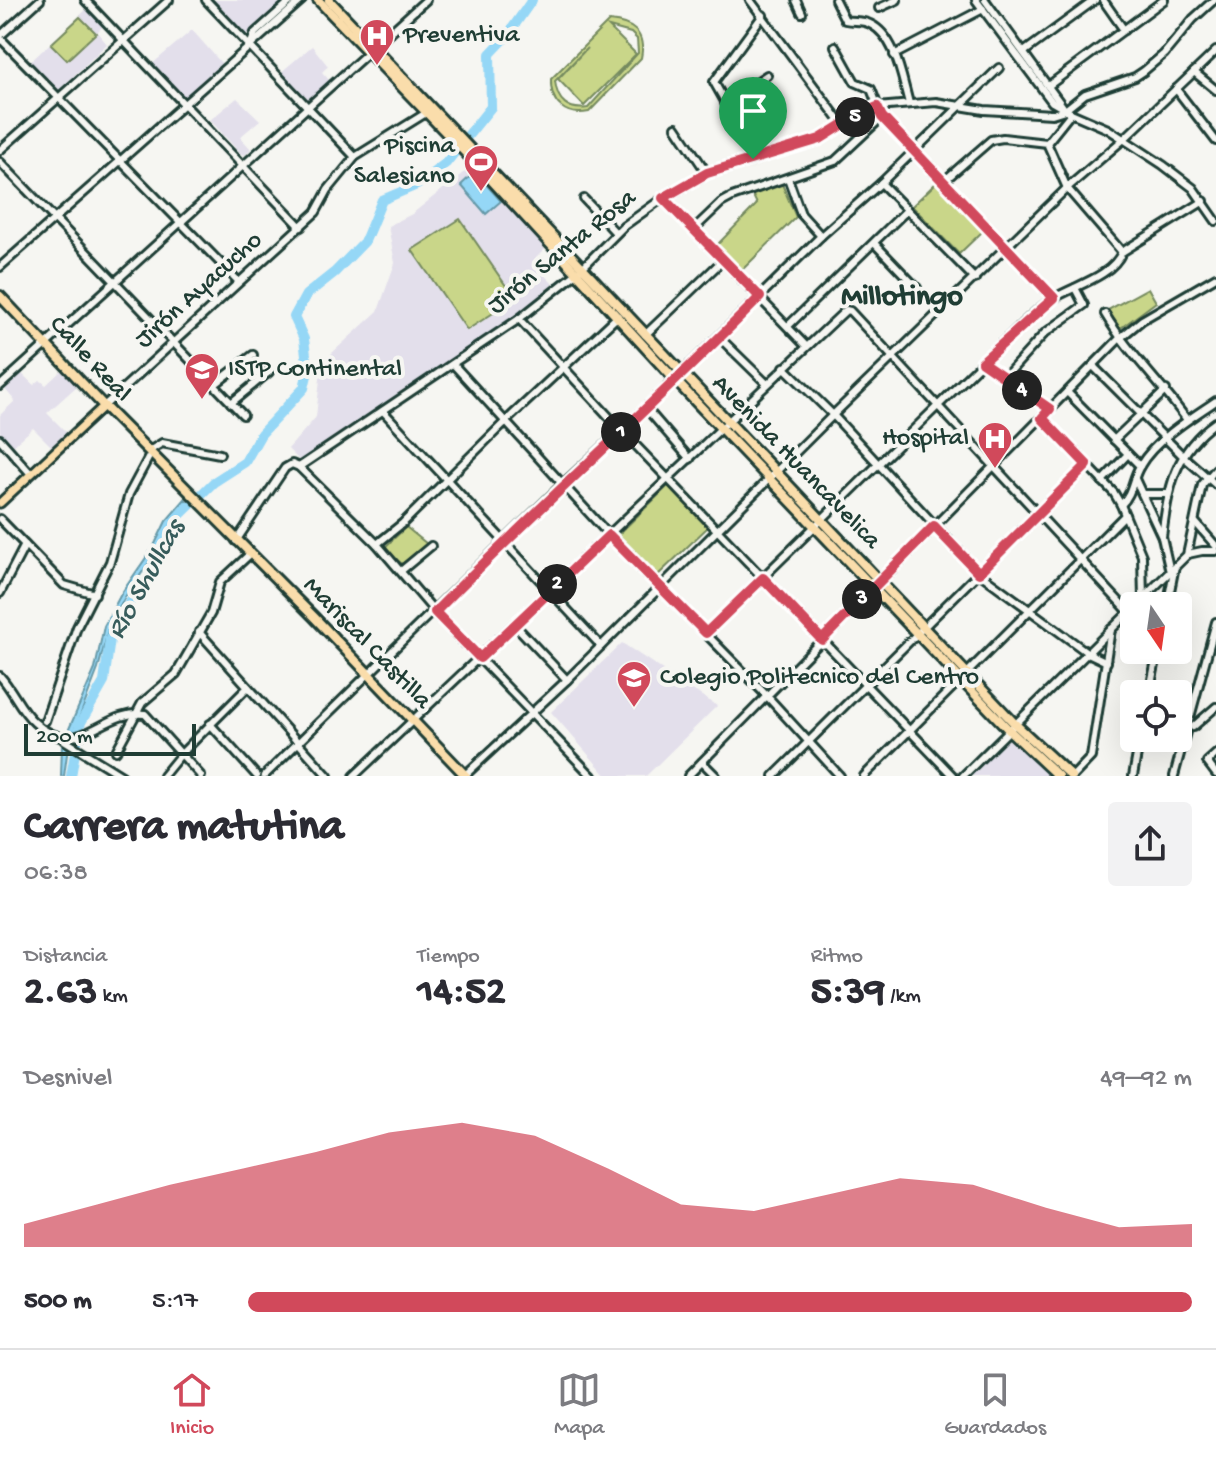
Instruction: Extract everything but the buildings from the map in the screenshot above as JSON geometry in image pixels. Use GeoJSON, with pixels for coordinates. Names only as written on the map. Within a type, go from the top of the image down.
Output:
{"type":"FeatureCollection","features":[{"type":"Feature","properties":{"kind":"highway","name":"Avenida Huancavelica"},"geometry":{"type":"LineString","coordinates":[[318,0],[371,50]]}},
{"type":"Feature","properties":{"kind":"highway","name":"Avenida Huancavelica"},"geometry":{"type":"LineString","coordinates":[[329,0],[432,116],[1058,776]]}},
{"type":"Feature","properties":{"kind":"highway","name":"Calle Real"},"geometry":{"type":"LineString","coordinates":[[0,296],[236,541]]}},
{"type":"Feature","properties":{"kind":"highway","name":"Avenida Huancavelica"},"geometry":{"type":"LineString","coordinates":[[620,315],[645,335],[679,377]]}},
{"type":"Feature","properties":{"kind":"highway","name":"Mariscal Castilla"},"geometry":{"type":"LineString","coordinates":[[236,541],[465,776]]}},
{"type":"Feature","properties":{"kind":"highway","name":"Avenida Huancavelica"},"geometry":{"type":"LineString","coordinates":[[1012,727],[1072,776]]}},
{"type":"Feature","properties":{"kind":"main road","name":"Jirón Ayacucho"},"geometry":{"type":"LineString","coordinates":[[0,503],[104,406]]}},
{"type":"Feature","properties":{"kind":"street"},"geometry":{"type":"LineString","coordinates":[[40,0],[0,37],[239,282]]}},
{"type":"Feature","properties":{"kind":"street"},"geometry":{"type":"LineString","coordinates":[[85,0],[301,227]]}},
{"type":"Feature","properties":{"kind":"street"},"geometry":{"type":"LineString","coordinates":[[0,150],[169,0]]}},
{"type":"Feature","properties":{"kind":"street"},"geometry":{"type":"LineString","coordinates":[[206,0],[355,157]]}},
{"type":"Feature","properties":{"kind":"street"},"geometry":{"type":"LineString","coordinates":[[249,46],[255,33],[292,0]]}},
{"type":"Feature","properties":{"kind":"street"},"geometry":{"type":"LineString","coordinates":[[0,267],[302,0]]}},
{"type":"Feature","properties":{"kind":"street"},"geometry":{"type":"LineString","coordinates":[[0,386],[426,0]]}},
{"type":"Feature","properties":{"kind":"street"},"geometry":{"type":"LineString","coordinates":[[750,0],[842,124]]}},
{"type":"Feature","properties":{"kind":"street"},"geometry":{"type":"LineString","coordinates":[[796,0],[802,13]]}},
{"type":"Feature","properties":{"kind":"street"},"geometry":{"type":"LineString","coordinates":[[835,0],[845,20],[862,21],[879,30],[894,55],[909,103]]}},
{"type":"Feature","properties":{"kind":"street"},"geometry":{"type":"LineString","coordinates":[[879,8],[897,0]]}},
{"type":"Feature","properties":{"kind":"street"},"geometry":{"type":"LineString","coordinates":[[976,0],[1052,102],[1125,138],[1193,188],[1216,221]]}},
{"type":"Feature","properties":{"kind":"street"},"geometry":{"type":"LineString","coordinates":[[985,0],[1068,112]]}},
{"type":"Feature","properties":{"kind":"street"},"geometry":{"type":"LineString","coordinates":[[1024,52],[1095,0]]}},
{"type":"Feature","properties":{"kind":"street"},"geometry":{"type":"LineString","coordinates":[[1103,0],[1124,30]]}},
{"type":"Feature","properties":{"kind":"street"},"geometry":{"type":"LineString","coordinates":[[1048,86],[1164,0]]}},
{"type":"Feature","properties":{"kind":"street","name":"Jirón Santa Rosa"},"geometry":{"type":"LineString","coordinates":[[236,541],[285,468],[296,465],[383,411],[519,319],[579,271],[616,233],[663,198],[707,173],[820,139],[877,107],[936,102],[1052,114],[1068,112],[1085,94],[1144,71],[1214,0]]}},
{"type":"Feature","properties":{"kind":"street"},"geometry":{"type":"LineString","coordinates":[[894,55],[983,9]]}},
{"type":"Feature","properties":{"kind":"street"},"geometry":{"type":"LineString","coordinates":[[753,159],[715,87],[715,79],[763,15]]}},
{"type":"Feature","properties":{"kind":"street"},"geometry":{"type":"LineString","coordinates":[[835,46],[855,82],[871,89],[882,117],[1054,298]]}},
{"type":"Feature","properties":{"kind":"street"},"geometry":{"type":"LineString","coordinates":[[465,776],[533,714],[658,587],[1008,249],[1067,188],[1125,138],[1216,51]]}},
{"type":"Feature","properties":{"kind":"street"},"geometry":{"type":"LineString","coordinates":[[264,776],[564,483],[720,338],[821,236],[881,183],[999,68]]}},
{"type":"Feature","properties":{"kind":"street"},"geometry":{"type":"LineString","coordinates":[[1194,72],[1216,90]]}},
{"type":"Feature","properties":{"kind":"street"},"geometry":{"type":"LineString","coordinates":[[725,103],[767,75]]}},
{"type":"Feature","properties":{"kind":"street"},"geometry":{"type":"LineString","coordinates":[[1176,89],[1216,141]]}},
{"type":"Feature","properties":{"kind":"street"},"geometry":{"type":"LineString","coordinates":[[1047,143],[1068,112]]}},
{"type":"Feature","properties":{"kind":"street","name":"Jirón Ayacucho"},"geometry":{"type":"LineString","coordinates":[[104,406],[301,227],[316,212],[328,190],[355,157],[432,116]]}},
{"type":"Feature","properties":{"kind":"street"},"geometry":{"type":"LineString","coordinates":[[695,228],[725,200],[835,161],[882,117]]}},
{"type":"Feature","properties":{"kind":"street"},"geometry":{"type":"LineString","coordinates":[[676,127],[707,173]]}},
{"type":"Feature","properties":{"kind":"street"},"geometry":{"type":"LineString","coordinates":[[944,181],[991,140],[1003,138],[1047,143]]}},
{"type":"Feature","properties":{"kind":"street"},"geometry":{"type":"LineString","coordinates":[[1047,143],[1067,188],[1122,252]]}},
{"type":"Feature","properties":{"kind":"street"},"geometry":{"type":"LineString","coordinates":[[0,162],[243,415]]}},
{"type":"Feature","properties":{"kind":"street"},"geometry":{"type":"LineString","coordinates":[[788,178],[801,214],[821,236]]}},
{"type":"Feature","properties":{"kind":"street"},"geometry":{"type":"LineString","coordinates":[[881,183],[975,279]]}},
{"type":"Feature","properties":{"kind":"street"},"geometry":{"type":"LineString","coordinates":[[663,198],[806,346]]}},
{"type":"Feature","properties":{"kind":"street"},"geometry":{"type":"LineString","coordinates":[[584,199],[616,233]]}},
{"type":"Feature","properties":{"kind":"street"},"geometry":{"type":"LineString","coordinates":[[706,633],[982,362],[1054,298],[1114,264],[1122,252],[1204,201]]}},
{"type":"Feature","properties":{"kind":"street"},"geometry":{"type":"LineString","coordinates":[[788,326],[907,210]]}},
{"type":"Feature","properties":{"kind":"street"},"geometry":{"type":"LineString","coordinates":[[874,243],[917,288]]}},
{"type":"Feature","properties":{"kind":"street"},"geometry":{"type":"LineString","coordinates":[[645,335],[723,260]]}},
{"type":"Feature","properties":{"kind":"street"},"geometry":{"type":"LineString","coordinates":[[688,776],[1119,339],[1142,320],[1216,277]]}},
{"type":"Feature","properties":{"kind":"street"},"geometry":{"type":"LineString","coordinates":[[1005,377],[1045,333],[1084,305],[1075,288]]}},
{"type":"Feature","properties":{"kind":"street"},"geometry":{"type":"LineString","coordinates":[[354,776],[846,310],[1080,560],[1120,596]]}},
{"type":"Feature","properties":{"kind":"street"},"geometry":{"type":"LineString","coordinates":[[1105,314],[1119,339],[1166,390],[1187,420]]}},
{"type":"Feature","properties":{"kind":"street"},"geometry":{"type":"LineString","coordinates":[[377,544],[620,315]]}},
{"type":"Feature","properties":{"kind":"street"},"geometry":{"type":"LineString","coordinates":[[519,319],[622,431],[953,776]]}},
{"type":"Feature","properties":{"kind":"street"},"geometry":{"type":"LineString","coordinates":[[720,338],[766,383]]}},
{"type":"Feature","properties":{"kind":"street"},"geometry":{"type":"LineString","coordinates":[[214,385],[253,355]]}},
{"type":"Feature","properties":{"kind":"street"},"geometry":{"type":"LineString","coordinates":[[982,362],[1050,409]]}},
{"type":"Feature","properties":{"kind":"street"},"geometry":{"type":"LineString","coordinates":[[453,364],[609,535],[766,695],[840,776]]}},
{"type":"Feature","properties":{"kind":"street"},"geometry":{"type":"LineString","coordinates":[[1093,366],[1165,439],[1216,485]]}},
{"type":"Feature","properties":{"kind":"street"},"geometry":{"type":"LineString","coordinates":[[784,367],[833,415],[979,573],[1088,653],[1107,662]]}},
{"type":"Feature","properties":{"kind":"street"},"geometry":{"type":"LineString","coordinates":[[231,403],[269,372]]}},
{"type":"Feature","properties":{"kind":"street"},"geometry":{"type":"LineString","coordinates":[[1114,440],[1166,390]]}},
{"type":"Feature","properties":{"kind":"street"},"geometry":{"type":"LineString","coordinates":[[1067,392],[1140,466]]}},
{"type":"Feature","properties":{"kind":"street"},"geometry":{"type":"LineString","coordinates":[[1121,505],[1129,497],[1140,466],[1187,420],[1216,401]]}},
{"type":"Feature","properties":{"kind":"street"},"geometry":{"type":"LineString","coordinates":[[646,408],[690,459]]}},
{"type":"Feature","properties":{"kind":"street"},"geometry":{"type":"LineString","coordinates":[[383,411],[601,646]]}},
{"type":"Feature","properties":{"kind":"street"},"geometry":{"type":"LineString","coordinates":[[1042,418],[1121,505],[1142,556],[1143,592]]}},
{"type":"Feature","properties":{"kind":"street"},"geometry":{"type":"LineString","coordinates":[[1162,537],[1172,479],[1190,446],[1216,422]]}},
{"type":"Feature","properties":{"kind":"street"},"geometry":{"type":"LineString","coordinates":[[0,439],[31,474]]}},
{"type":"Feature","properties":{"kind":"street"},"geometry":{"type":"LineString","coordinates":[[45,721],[77,627],[118,541],[129,494],[152,454],[162,443],[220,454]]}},
{"type":"Feature","properties":{"kind":"street"},"geometry":{"type":"LineString","coordinates":[[1102,481],[1128,454]]}},
{"type":"Feature","properties":{"kind":"street"},"geometry":{"type":"LineString","coordinates":[[296,465],[377,544],[435,612],[592,776]]}},
{"type":"Feature","properties":{"kind":"street"},"geometry":{"type":"LineString","coordinates":[[774,776],[1087,465]]}},
{"type":"Feature","properties":{"kind":"street"},"geometry":{"type":"LineString","coordinates":[[1187,555],[1202,485],[1216,469]]}},
{"type":"Feature","properties":{"kind":"street"},"geometry":{"type":"LineString","coordinates":[[1135,479],[1162,537],[1172,569],[1169,592]]}},
{"type":"Feature","properties":{"kind":"street"},"geometry":{"type":"LineString","coordinates":[[1143,494],[1167,494]]}},
{"type":"Feature","properties":{"kind":"street"},"geometry":{"type":"LineString","coordinates":[[864,776],[1125,515]]}},
{"type":"Feature","properties":{"kind":"street"},"geometry":{"type":"LineString","coordinates":[[0,519],[64,585],[95,594]]}},
{"type":"Feature","properties":{"kind":"street"},"geometry":{"type":"LineString","coordinates":[[1150,592],[1187,555],[1216,549],[1195,522]]}},
{"type":"Feature","properties":{"kind":"street"},"geometry":{"type":"LineString","coordinates":[[0,593],[25,545]]}},
{"type":"Feature","properties":{"kind":"street"},"geometry":{"type":"LineString","coordinates":[[401,571],[431,546]]}},
{"type":"Feature","properties":{"kind":"street"},"geometry":{"type":"LineString","coordinates":[[116,751],[142,703],[176,674],[211,613],[220,582],[250,554]]}},
{"type":"Feature","properties":{"kind":"street"},"geometry":{"type":"LineString","coordinates":[[963,776],[1120,620]]}},
{"type":"Feature","properties":{"kind":"street"},"geometry":{"type":"LineString","coordinates":[[1174,776],[1216,623]]}},
{"type":"Feature","properties":{"kind":"street"},"geometry":{"type":"LineString","coordinates":[[515,625],[567,680]]}},
{"type":"Feature","properties":{"kind":"street"},"geometry":{"type":"LineString","coordinates":[[1072,776],[1091,757],[1111,629]]}},
{"type":"Feature","properties":{"kind":"street"},"geometry":{"type":"LineString","coordinates":[[199,632],[328,776]]}},
{"type":"Feature","properties":{"kind":"street"},"geometry":{"type":"LineString","coordinates":[[0,676],[34,722],[122,776]]}},
{"type":"Feature","properties":{"kind":"street"},"geometry":{"type":"LineString","coordinates":[[163,776],[248,687]]}},
{"type":"Feature","properties":{"kind":"street"},"geometry":{"type":"LineString","coordinates":[[1193,727],[1216,707]]}},
{"type":"Feature","properties":{"kind":"street"},"geometry":{"type":"LineString","coordinates":[[61,738],[80,737],[126,713],[145,714],[201,776]]}},
{"type":"Feature","properties":{"kind":"street"},"geometry":{"type":"LineString","coordinates":[[210,724],[257,776]]}},
{"type":"Feature","properties":{"kind":"street"},"geometry":{"type":"LineString","coordinates":[[1133,776],[1137,752]]}},
{"type":"Feature","properties":{"kind":"street"},"geometry":{"type":"LineString","coordinates":[[1216,754],[1208,764],[1216,774]]}},
{"type":"Feature","properties":{"kind":"street"},"geometry":{"type":"LineString","coordinates":[[702,762],[716,776]]}},
{"type":"Feature","properties":{"kind":"shaded area"},"geometry":{"type":"Polygon","coordinates":[[[210,0],[286,0],[244,37],[210,0]]]}},
{"type":"Feature","properties":{"kind":"shaded area"},"geometry":{"type":"Polygon","coordinates":[[[87,9],[103,26],[97,32],[107,44],[56,93],[28,64],[87,9]]]}},
{"type":"Feature","properties":{"kind":"shaded area"},"geometry":{"type":"Polygon","coordinates":[[[192,30],[223,65],[185,100],[151,65],[192,30]]]}},
{"type":"Feature","properties":{"kind":"shaded area"},"geometry":{"type":"Polygon","coordinates":[[[312,46],[328,66],[322,72],[330,81],[307,101],[280,73],[312,46]]]}},
{"type":"Feature","properties":{"kind":"shaded area"},"geometry":{"type":"Polygon","coordinates":[[[237,98],[260,120],[240,137],[251,149],[245,155],[210,120],[237,98]]]}},
{"type":"Feature","properties":{"kind":"shaded area"},"geometry":{"type":"Polygon","coordinates":[[[477,170],[548,246],[532,262],[553,284],[521,313],[302,463],[288,449],[316,417],[321,369],[332,353],[378,311],[395,263],[388,226],[412,214],[463,173],[477,170]]]}},
{"type":"Feature","properties":{"kind":"shaded area"},"geometry":{"type":"Polygon","coordinates":[[[62,370],[77,386],[47,413],[67,433],[53,448],[33,428],[11,448],[0,435],[0,415],[15,401],[4,388],[21,373],[34,385],[40,380],[46,385],[62,370]]]}},
{"type":"Feature","properties":{"kind":"shaded area","name":"Colegio Politecnico del Centro"},"geometry":{"type":"Polygon","coordinates":[[[622,643],[717,706],[646,776],[607,776],[551,712],[622,643]]]}},
{"type":"Feature","properties":{"kind":"shaded area"},"geometry":{"type":"Polygon","coordinates":[[[1008,737],[1050,776],[969,776],[1008,737]]]}},
{"type":"Feature","properties":{"kind":"green space"},"geometry":{"type":"Polygon","coordinates":[[[80,17],[96,33],[67,60],[51,44],[80,17]]]}},
{"type":"Feature","properties":{"kind":"green space"},"geometry":{"type":"Polygon","coordinates":[[[609,21],[631,27],[639,36],[641,58],[589,112],[573,112],[561,106],[553,95],[551,79],[609,21]],[[609,27],[636,54],[584,106],[558,79],[587,48],[555,81],[558,94],[565,103],[575,108],[588,108],[638,53],[637,39],[631,33],[609,27]]]}},
{"type":"Feature","properties":{"kind":"green space"},"geometry":{"type":"Polygon","coordinates":[[[937,182],[984,230],[959,254],[912,206],[937,182]]]}},
{"type":"Feature","properties":{"kind":"green space"},"geometry":{"type":"Polygon","coordinates":[[[782,184],[796,217],[741,271],[717,245],[757,204],[751,192],[782,184]]]}},
{"type":"Feature","properties":{"kind":"green space"},"geometry":{"type":"Polygon","coordinates":[[[460,219],[515,299],[467,330],[412,250],[460,219]]]}},
{"type":"Feature","properties":{"kind":"green space"},"geometry":{"type":"Polygon","coordinates":[[[1148,288],[1156,302],[1118,330],[1106,311],[1148,288]]]}},
{"type":"Feature","properties":{"kind":"green space"},"geometry":{"type":"Polygon","coordinates":[[[669,485],[709,526],[657,576],[618,535],[669,485]]]}},
{"type":"Feature","properties":{"kind":"green space"},"geometry":{"type":"Polygon","coordinates":[[[406,527],[427,544],[402,564],[384,548],[406,527]]]}},
{"type":"Feature","properties":{"kind":"water","name":"Piscina Salesiano"},"geometry":{"type":"Polygon","coordinates":[[[475,172],[501,201],[486,214],[461,185],[475,172]]]}},
{"type":"Feature","properties":{"kind":"water"},"geometry":{"type":"Polygon","coordinates":[[[185,499],[190,504],[125,597],[109,627],[98,669],[68,747],[64,776],[61,776],[62,745],[95,669],[104,626],[166,521],[185,499]]]}},
{"type":"Feature","properties":{"kind":"waterway","name":"Río Shullcas"},"geometry":{"type":"LineString","coordinates":[[71,776],[80,724],[104,682],[110,639],[124,611],[159,561],[176,519],[214,482],[245,462],[261,434],[304,388],[308,371],[304,339],[294,317],[306,295],[335,272],[365,241],[382,200],[417,185],[446,163],[491,107],[490,54],[532,0]]}},
{"type":"Feature","properties":{"kind":"place","name":"Preventiva"},"geometry":{"type":"Point","coordinates":[377,67]}},
{"type":"Feature","properties":{"kind":"place","name":"Piscina Salesiano"},"geometry":{"type":"Point","coordinates":[481,193]}},
{"type":"Feature","properties":{"kind":"place","name":"ISTP Continental"},"geometry":{"type":"Point","coordinates":[202,401]}},
{"type":"Feature","properties":{"kind":"place","name":"Hospital"},"geometry":{"type":"Point","coordinates":[995,470]}},
{"type":"Feature","properties":{"kind":"place","name":"Colegio Politecnico del Centro"},"geometry":{"type":"Point","coordinates":[634,709]}},
{"type":"Feature","properties":{"kind":"district","name":"Millotingo"},"geometry":{"type":"Point","coordinates":[902,298]}},
{"type":"Feature","properties":{"kind":"route"},"geometry":{"type":"LineString","coordinates":[[877,107],[882,117],[1054,298],[982,362],[1050,409],[1042,418],[1087,465],[979,573],[934,526],[822,640],[763,578],[706,633],[609,535],[480,658],[435,612],[505,540],[760,297],[663,198],[707,173],[753,159],[820,139],[877,107]]}}]}
